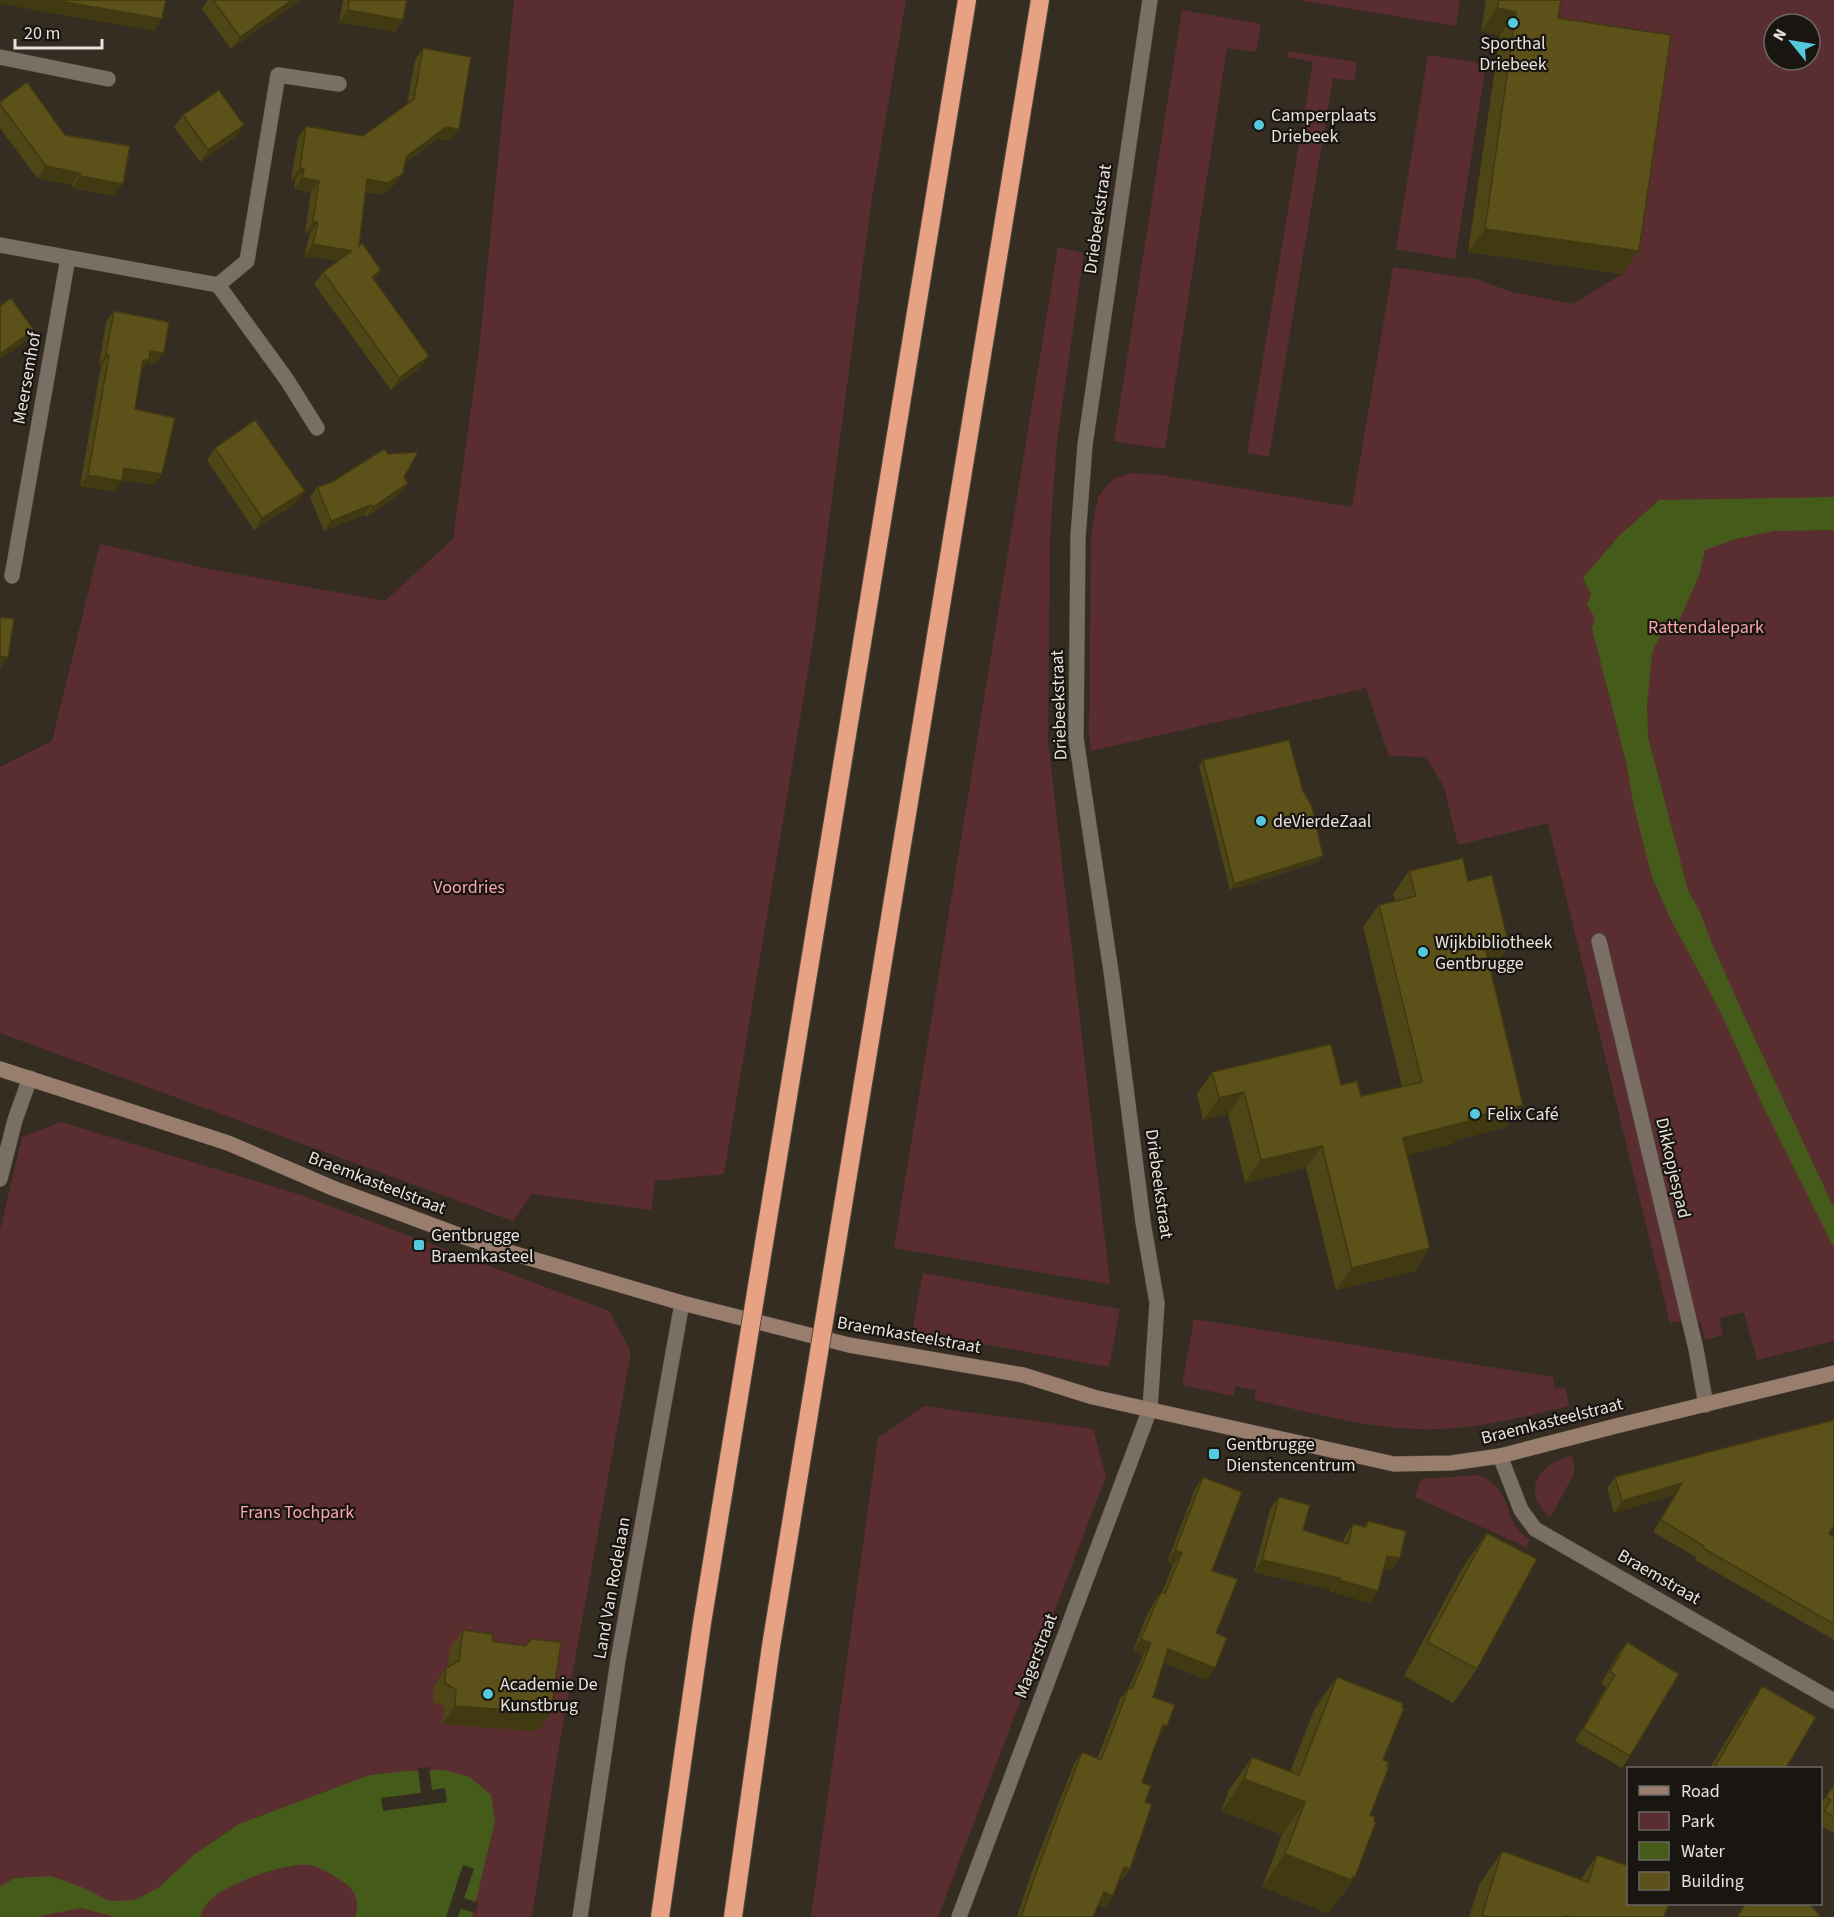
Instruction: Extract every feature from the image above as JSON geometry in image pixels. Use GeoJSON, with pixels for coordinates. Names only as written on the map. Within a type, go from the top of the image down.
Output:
{"type":"FeatureCollection","features":[{"type":"Feature","properties":{"kind":"highway"},"geometry":{"type":"LineString","coordinates":[[660,1917],[702,1623],[967,0]]}},
{"type":"Feature","properties":{"kind":"highway"},"geometry":{"type":"LineString","coordinates":[[733,1917],[771,1646],[1040,0]]}},
{"type":"Feature","properties":{"kind":"street","name":"Driebeekstraat"},"geometry":{"type":"LineString","coordinates":[[1150,0],[1085,445],[1078,537],[1076,738],[1112,978],[1143,1222],[1157,1303],[1150,1409]]}},
{"type":"Feature","properties":{"kind":"street"},"geometry":{"type":"LineString","coordinates":[[0,57],[108,79]]}},
{"type":"Feature","properties":{"kind":"street"},"geometry":{"type":"LineString","coordinates":[[219,285],[247,261],[278,75],[339,84]]}},
{"type":"Feature","properties":{"kind":"street"},"geometry":{"type":"LineString","coordinates":[[0,245],[219,285],[287,380],[317,428]]}},
{"type":"Feature","properties":{"kind":"street","name":"Meersemhof"},"geometry":{"type":"LineString","coordinates":[[12,576],[68,258]]}},
{"type":"Feature","properties":{"kind":"street","name":"Dikkopjespad"},"geometry":{"type":"LineString","coordinates":[[1599,941],[1696,1349],[1706,1405]]}},
{"type":"Feature","properties":{"kind":"street","name":"Braemkasteelstraat"},"geometry":{"type":"LineString","coordinates":[[0,1069],[228,1143],[335,1189],[464,1237],[682,1303],[849,1345],[1023,1375],[1093,1397],[1394,1464],[1451,1463],[1500,1456],[1616,1425],[1834,1373]]}},
{"type":"Feature","properties":{"kind":"street"},"geometry":{"type":"LineString","coordinates":[[0,1179],[15,1120],[30,1078]]}},
{"type":"Feature","properties":{"kind":"street","name":"Land Van Rodelaan"},"geometry":{"type":"LineString","coordinates":[[580,1917],[618,1660],[682,1303]]}},
{"type":"Feature","properties":{"kind":"street","name":"Magerstraat"},"geometry":{"type":"LineString","coordinates":[[959,1917],[1150,1409]]}},
{"type":"Feature","properties":{"kind":"street","name":"Braemstraat"},"geometry":{"type":"LineString","coordinates":[[1500,1456],[1521,1510],[1535,1529],[1834,1701]]}},
{"type":"Feature","properties":{"kind":"green space","name":"Voordries"},"geometry":{"type":"Polygon","coordinates":[[[514,0],[906,0],[871,204],[814,635],[724,1174],[655,1181],[651,1210],[532,1194],[513,1221],[0,1033],[0,767],[52,741],[100,544],[209,569],[385,601],[453,539],[479,351],[514,0]]]}},
{"type":"Feature","properties":{"kind":"green space"},"geometry":{"type":"Polygon","coordinates":[[[1299,0],[1460,0],[1456,26],[1299,0]]]}},
{"type":"Feature","properties":{"kind":"green space","name":"Rattendalepark"},"geometry":{"type":"Polygon","coordinates":[[[1548,0],[1834,0],[1834,1341],[1757,1360],[1744,1312],[1719,1318],[1723,1335],[1705,1340],[1701,1323],[1695,1319],[1670,1323],[1548,823],[1458,845],[1444,787],[1426,757],[1389,756],[1366,688],[1091,751],[1089,737],[1091,537],[1098,497],[1112,480],[1130,473],[1162,475],[1352,507],[1393,267],[1476,279],[1512,292],[1573,304],[1622,274],[1541,41],[1548,0]]]}},
{"type":"Feature","properties":{"kind":"green space"},"geometry":{"type":"Polygon","coordinates":[[[1182,10],[1261,24],[1256,52],[1227,48],[1165,449],[1114,441],[1182,10]]]}},
{"type":"Feature","properties":{"kind":"green space"},"geometry":{"type":"Polygon","coordinates":[[[1288,51],[1357,62],[1354,81],[1333,78],[1269,457],[1247,453],[1313,62],[1287,57],[1288,51]]]}},
{"type":"Feature","properties":{"kind":"green space"},"geometry":{"type":"Polygon","coordinates":[[[1428,55],[1486,64],[1455,259],[1396,249],[1428,55]]]}},
{"type":"Feature","properties":{"kind":"green space"},"geometry":{"type":"Polygon","coordinates":[[[1058,247],[1084,253],[1057,442],[1050,536],[1048,740],[1110,1284],[894,1248],[1058,247]]]}},
{"type":"Feature","properties":{"kind":"green space","name":"Frans Tochpark"},"geometry":{"type":"Polygon","coordinates":[[[61,1122],[301,1195],[609,1311],[631,1352],[555,1769],[532,1917],[0,1917],[0,1231],[22,1137],[61,1122]]]}},
{"type":"Feature","properties":{"kind":"green space"},"geometry":{"type":"Polygon","coordinates":[[[923,1273],[1120,1309],[1109,1367],[912,1331],[923,1273]]]}},
{"type":"Feature","properties":{"kind":"green space"},"geometry":{"type":"Polygon","coordinates":[[[1194,1319],[1553,1377],[1555,1389],[1565,1387],[1569,1406],[1475,1426],[1437,1429],[1397,1428],[1356,1422],[1254,1400],[1256,1390],[1235,1386],[1233,1396],[1182,1385],[1194,1319]]]}},
{"type":"Feature","properties":{"kind":"green space"},"geometry":{"type":"Polygon","coordinates":[[[924,1406],[1093,1429],[1106,1476],[938,1917],[811,1917],[878,1438],[924,1406]]]}},
{"type":"Feature","properties":{"kind":"green space"},"geometry":{"type":"Polygon","coordinates":[[[1572,1456],[1575,1472],[1550,1518],[1536,1498],[1537,1480],[1550,1465],[1572,1456]]]}},
{"type":"Feature","properties":{"kind":"green space"},"geometry":{"type":"Polygon","coordinates":[[[1478,1475],[1490,1481],[1498,1489],[1514,1524],[1530,1540],[1526,1547],[1415,1497],[1421,1479],[1478,1475]]]}},
{"type":"Feature","properties":{"kind":"water"},"geometry":{"type":"Polygon","coordinates":[[[1834,497],[1834,530],[1774,531],[1736,539],[1705,550],[1699,576],[1679,621],[1662,632],[1652,653],[1647,706],[1648,737],[1688,890],[1834,1208],[1834,1248],[1763,1106],[1720,1011],[1670,918],[1652,877],[1592,628],[1595,619],[1587,604],[1591,594],[1583,578],[1618,537],[1659,500],[1834,497]]]}},
{"type":"Feature","properties":{"kind":"water"},"geometry":{"type":"Polygon","coordinates":[[[444,1770],[470,1777],[491,1795],[495,1821],[472,1917],[355,1917],[357,1901],[351,1888],[318,1868],[299,1865],[271,1871],[228,1888],[209,1901],[200,1917],[116,1917],[81,1908],[35,1917],[0,1917],[0,1887],[14,1878],[51,1876],[84,1888],[109,1901],[135,1900],[158,1888],[195,1854],[239,1824],[370,1775],[444,1770]]]}},
{"type":"Feature","properties":{"kind":"pier"},"geometry":{"type":"Polygon","coordinates":[[[429,1767],[432,1790],[445,1788],[447,1802],[383,1811],[381,1798],[421,1793],[418,1768],[429,1767]]]}},
{"type":"Feature","properties":{"kind":"pier"},"geometry":{"type":"Polygon","coordinates":[[[463,1865],[474,1869],[464,1898],[479,1903],[476,1913],[461,1909],[458,1917],[446,1917],[463,1865]]]}},
{"type":"Feature","properties":{"kind":"building"},"geometry":{"type":"Polygon","coordinates":[[[54,0],[166,0],[162,19],[54,0]]]}},
{"type":"Feature","properties":{"kind":"building"},"geometry":{"type":"Polygon","coordinates":[[[213,0],[292,0],[240,37],[213,0]]]}},
{"type":"Feature","properties":{"kind":"building"},"geometry":{"type":"Polygon","coordinates":[[[349,0],[407,0],[403,20],[348,10],[349,0]]]}},
{"type":"Feature","properties":{"kind":"building"},"geometry":{"type":"Polygon","coordinates":[[[1499,0],[1561,0],[1558,18],[1671,35],[1639,251],[1485,229],[1516,12],[1497,8],[1499,0]]]}},
{"type":"Feature","properties":{"kind":"building"},"geometry":{"type":"Polygon","coordinates":[[[423,48],[471,57],[459,129],[446,127],[406,157],[403,174],[388,183],[367,179],[359,246],[362,243],[381,270],[372,277],[429,356],[399,378],[323,272],[352,251],[313,244],[318,222],[313,221],[319,181],[302,178],[304,169],[300,168],[306,126],[363,136],[414,99],[423,48]]]}},
{"type":"Feature","properties":{"kind":"building"},"geometry":{"type":"Polygon","coordinates":[[[27,82],[65,135],[130,146],[123,184],[80,176],[80,173],[46,166],[0,104],[27,82]]]}},
{"type":"Feature","properties":{"kind":"building"},"geometry":{"type":"Polygon","coordinates":[[[219,90],[244,125],[208,150],[183,115],[219,90]]]}},
{"type":"Feature","properties":{"kind":"building"},"geometry":{"type":"Polygon","coordinates":[[[11,298],[34,330],[0,354],[0,306],[11,298]]]}},
{"type":"Feature","properties":{"kind":"building"},"geometry":{"type":"Polygon","coordinates":[[[114,311],[169,322],[164,353],[150,351],[149,360],[143,360],[135,409],[175,418],[162,474],[124,468],[122,481],[88,475],[109,355],[106,354],[114,311]]]}},
{"type":"Feature","properties":{"kind":"building"},"geometry":{"type":"Polygon","coordinates":[[[255,420],[305,491],[262,518],[215,448],[255,420]]]}},
{"type":"Feature","properties":{"kind":"building"},"geometry":{"type":"Polygon","coordinates":[[[384,449],[388,454],[418,452],[404,477],[408,483],[373,507],[371,505],[331,521],[317,487],[332,482],[384,449]]]}},
{"type":"Feature","properties":{"kind":"building"},"geometry":{"type":"Polygon","coordinates":[[[0,617],[14,619],[8,658],[0,656],[0,617]]]}},
{"type":"Feature","properties":{"kind":"building","name":"deVierdeZaal"},"geometry":{"type":"Polygon","coordinates":[[[1289,740],[1303,791],[1312,806],[1323,856],[1234,884],[1203,760],[1289,740]]]}},
{"type":"Feature","properties":{"kind":"building"},"geometry":{"type":"Polygon","coordinates":[[[1463,858],[1468,881],[1492,875],[1509,945],[1486,951],[1523,1105],[1468,1118],[1469,1121],[1403,1138],[1430,1248],[1352,1268],[1322,1146],[1261,1160],[1244,1092],[1219,1098],[1212,1072],[1331,1044],[1341,1085],[1357,1081],[1361,1096],[1422,1082],[1379,905],[1416,896],[1409,871],[1463,858]]]}},
{"type":"Feature","properties":{"kind":"building"},"geometry":{"type":"Polygon","coordinates":[[[1834,1420],[1834,1526],[1829,1534],[1834,1537],[1834,1624],[1703,1548],[1704,1546],[1661,1520],[1682,1483],[1622,1501],[1615,1477],[1834,1420]]]}},
{"type":"Feature","properties":{"kind":"building"},"geometry":{"type":"Polygon","coordinates":[[[1203,1477],[1242,1492],[1212,1571],[1238,1579],[1216,1633],[1227,1638],[1215,1668],[1168,1649],[1153,1697],[1175,1705],[1167,1726],[1163,1725],[1142,1782],[1151,1786],[1145,1802],[1152,1804],[1130,1869],[1124,1867],[1113,1896],[1104,1892],[1093,1917],[1021,1917],[1082,1752],[1101,1760],[1129,1687],[1132,1689],[1151,1643],[1141,1639],[1161,1592],[1165,1593],[1182,1553],[1175,1550],[1203,1477]]]}},
{"type":"Feature","properties":{"kind":"building"},"geometry":{"type":"Polygon","coordinates":[[[1279,1497],[1310,1505],[1303,1530],[1348,1544],[1353,1524],[1366,1527],[1368,1521],[1406,1531],[1400,1558],[1387,1556],[1378,1591],[1339,1580],[1340,1578],[1262,1560],[1279,1497]]]}},
{"type":"Feature","properties":{"kind":"building"},"geometry":{"type":"Polygon","coordinates":[[[1487,1533],[1537,1559],[1477,1669],[1427,1642],[1487,1533]]]}},
{"type":"Feature","properties":{"kind":"building","name":"Academie De Kunstbrug"},"geometry":{"type":"Polygon","coordinates":[[[463,1630],[493,1634],[492,1641],[525,1646],[532,1639],[561,1642],[551,1713],[455,1706],[456,1690],[445,1683],[446,1668],[459,1661],[463,1630]]]}},
{"type":"Feature","properties":{"kind":"building"},"geometry":{"type":"Polygon","coordinates":[[[1627,1642],[1679,1674],[1630,1756],[1583,1729],[1615,1675],[1610,1672],[1627,1642]]]}},
{"type":"Feature","properties":{"kind":"building"},"geometry":{"type":"Polygon","coordinates":[[[1337,1677],[1403,1703],[1404,1708],[1383,1760],[1389,1762],[1387,1766],[1389,1767],[1370,1815],[1375,1817],[1376,1822],[1355,1877],[1353,1876],[1351,1880],[1285,1854],[1305,1802],[1244,1779],[1252,1757],[1299,1775],[1337,1677]]]}},
{"type":"Feature","properties":{"kind":"building"},"geometry":{"type":"Polygon","coordinates":[[[1762,1686],[1816,1717],[1787,1767],[1715,1767],[1762,1686]]]}},
{"type":"Feature","properties":{"kind":"building"},"geometry":{"type":"Polygon","coordinates":[[[1834,1785],[1834,1817],[1824,1811],[1831,1800],[1826,1797],[1834,1785]]]}},
{"type":"Feature","properties":{"kind":"building"},"geometry":{"type":"Polygon","coordinates":[[[1502,1851],[1588,1882],[1597,1855],[1627,1865],[1627,1905],[1668,1906],[1664,1917],[1488,1917],[1482,1915],[1502,1851]]]}},
{"type":"Feature","properties":{"kind":"building"},"geometry":{"type":"Polygon","coordinates":[[[1744,1905],[1811,1905],[1821,1917],[1737,1917],[1744,1905]]]}},
{"type":"Feature","properties":{"kind":"place","name":"Sporthal Driebeek"},"geometry":{"type":"Point","coordinates":[1513,23]}},
{"type":"Feature","properties":{"kind":"place","name":"Camperplaats Driebeek"},"geometry":{"type":"Point","coordinates":[1259,125]}},
{"type":"Feature","properties":{"kind":"place","name":"deVierdeZaal"},"geometry":{"type":"Point","coordinates":[1261,821]}},
{"type":"Feature","properties":{"kind":"place","name":"Wijkbibliotheek Gentbrugge"},"geometry":{"type":"Point","coordinates":[1423,952]}},
{"type":"Feature","properties":{"kind":"place","name":"Felix Café"},"geometry":{"type":"Point","coordinates":[1475,1114]}},
{"type":"Feature","properties":{"kind":"place","name":"Gentbrugge Braemkasteel"},"geometry":{"type":"Point","coordinates":[419,1245]}},
{"type":"Feature","properties":{"kind":"place","name":"Gentbrugge Dienstencentrum"},"geometry":{"type":"Point","coordinates":[1214,1454]}},
{"type":"Feature","properties":{"kind":"place","name":"Academie De Kunstbrug"},"geometry":{"type":"Point","coordinates":[488,1694]}}]}
